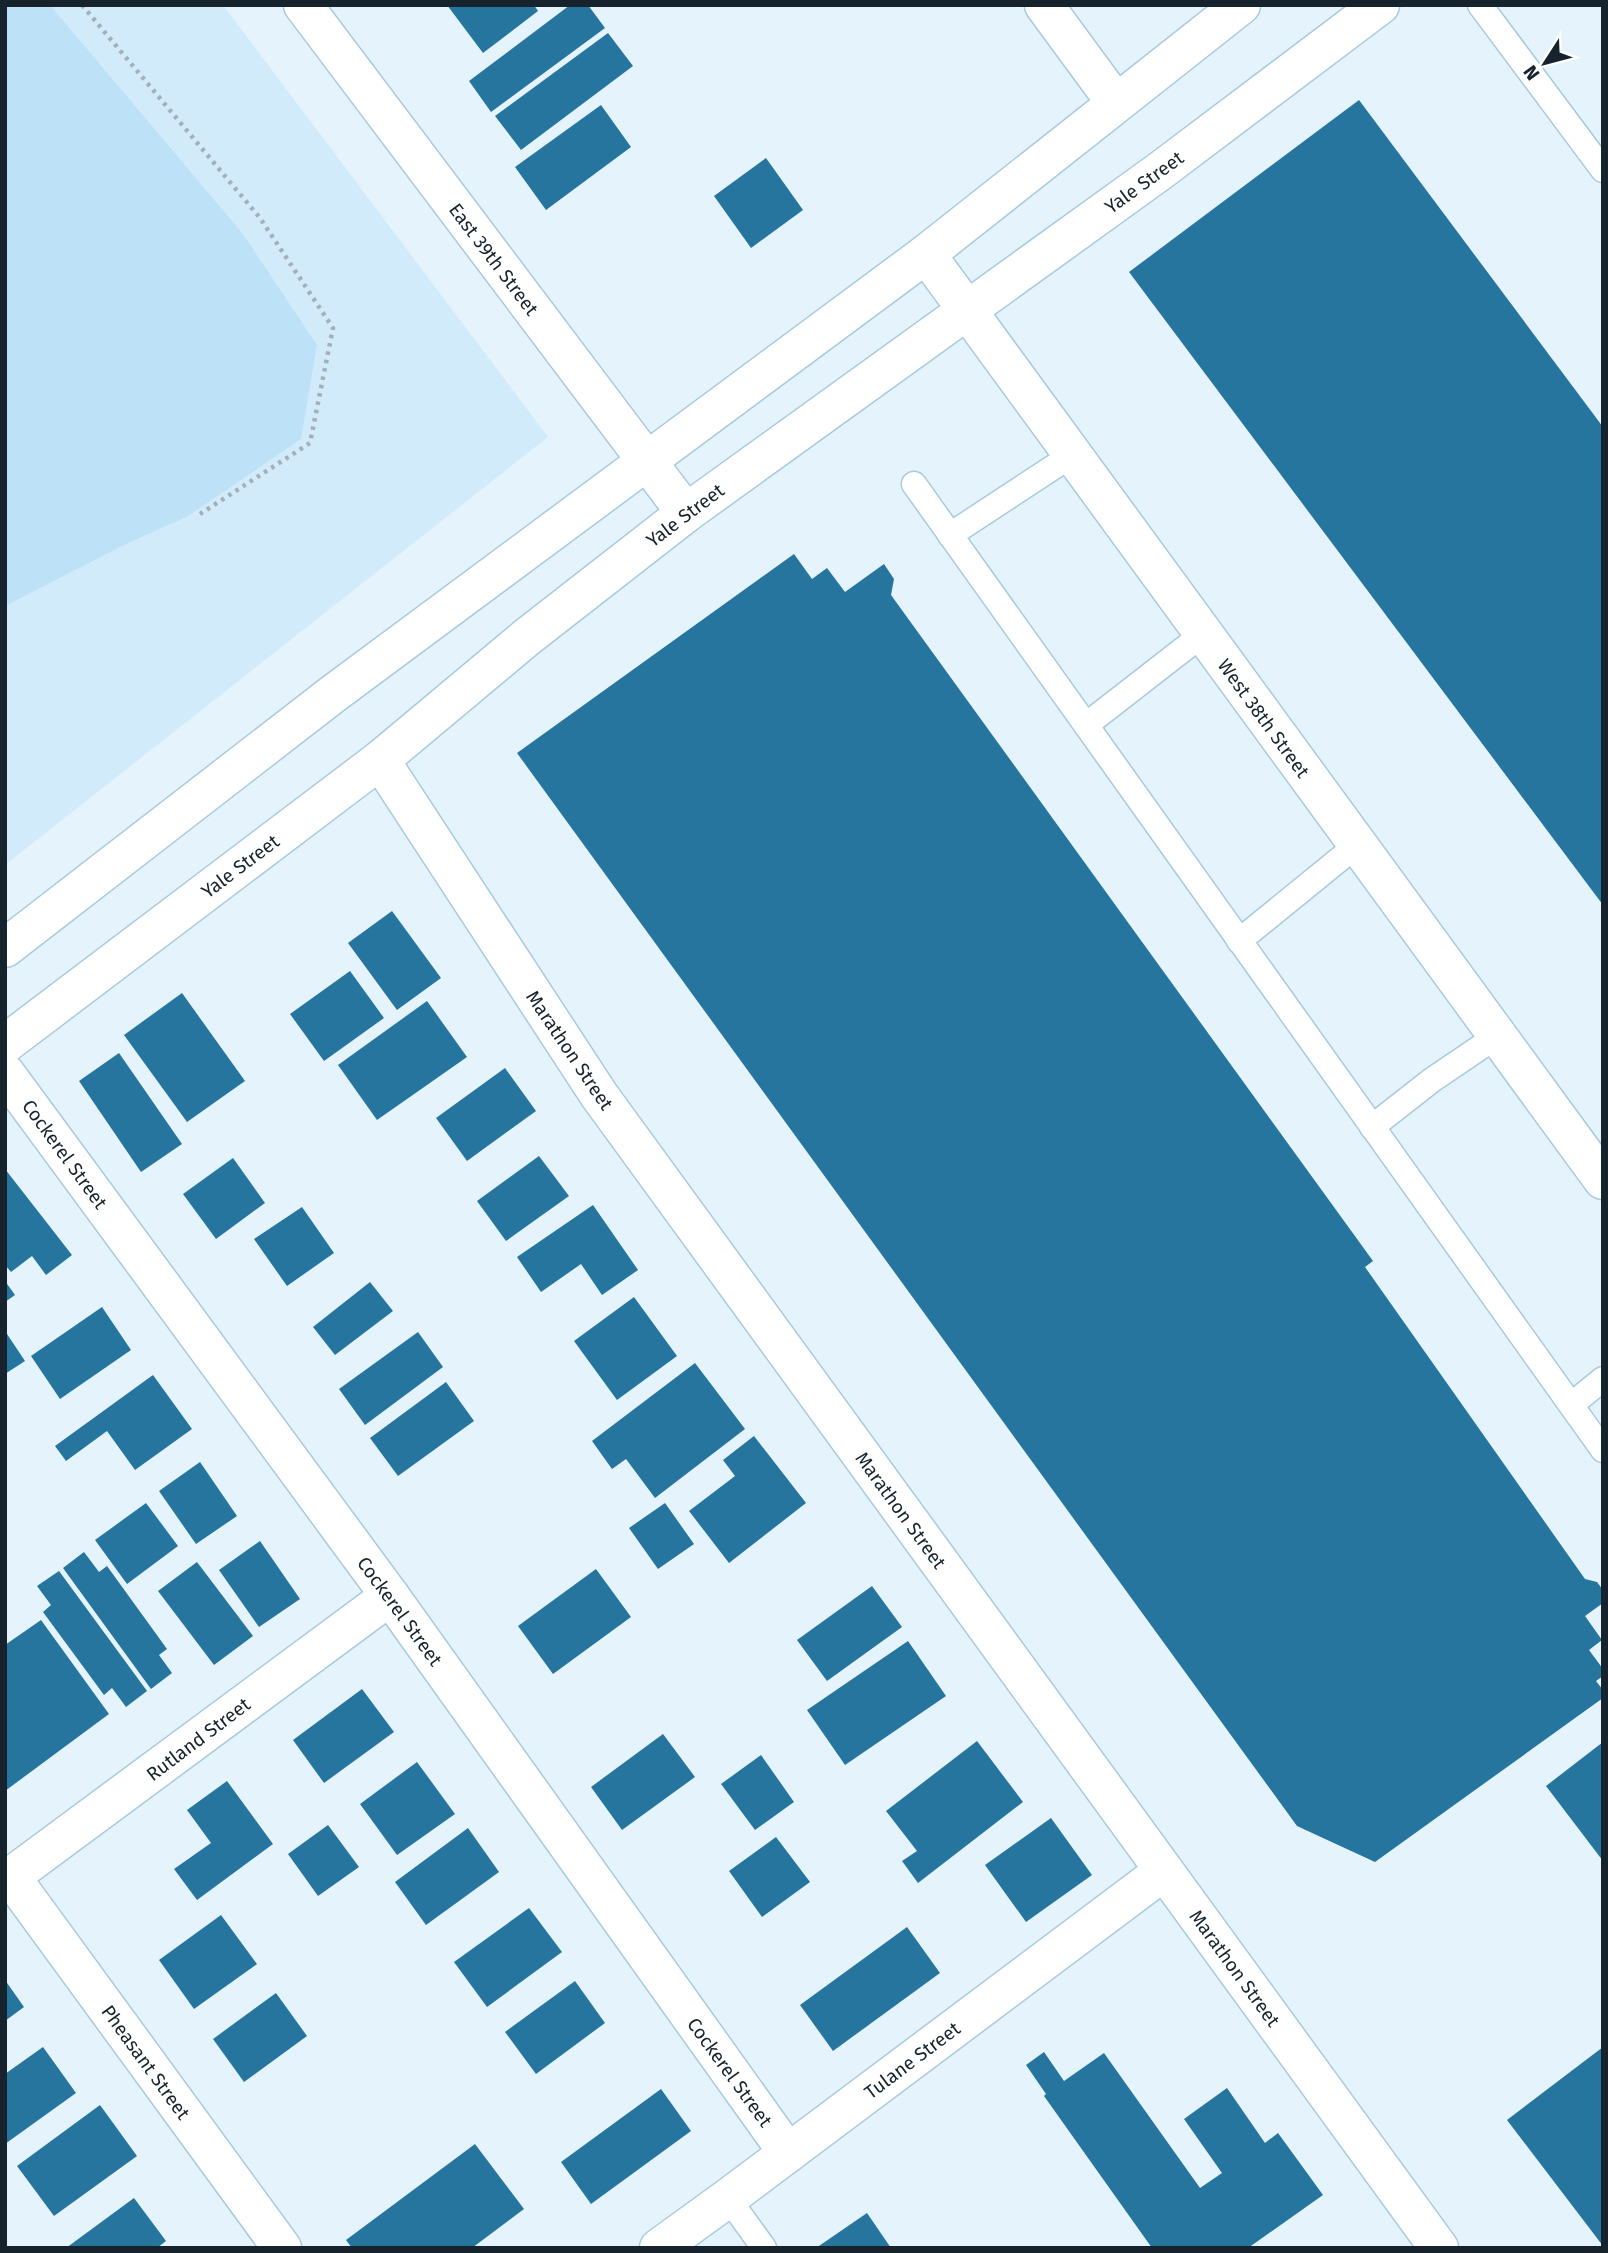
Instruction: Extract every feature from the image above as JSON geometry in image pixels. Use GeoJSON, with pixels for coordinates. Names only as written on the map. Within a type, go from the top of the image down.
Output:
{"type":"FeatureCollection","features":[{"type":"Feature","properties":{"kind":"street","name":"East 39th Street"},"geometry":{"type":"LineString","coordinates":[[303,5],[686,513]]}},
{"type":"Feature","properties":{"kind":"street"},"geometry":{"type":"LineString","coordinates":[[1044,5],[1116,103]]}},
{"type":"Feature","properties":{"kind":"street"},"geometry":{"type":"LineString","coordinates":[[5,948],[333,694],[926,254],[1241,5]]}},
{"type":"Feature","properties":{"kind":"street","name":"Yale Street"},"geometry":{"type":"LineString","coordinates":[[5,1044],[380,760],[527,637],[686,513],[1160,171],[1380,5]]}},
{"type":"Feature","properties":{"kind":"street","name":"West 38th Street"},"geometry":{"type":"LineString","coordinates":[[926,254],[1603,1180]]}},
{"type":"Feature","properties":{"kind":"street","name":"Marathon Street"},"geometry":{"type":"LineString","coordinates":[[380,760],[599,1095],[1439,2248]]}},
{"type":"Feature","properties":{"kind":"street","name":"Cockerel Street"},"geometry":{"type":"LineString","coordinates":[[5,1073],[390,1596],[788,2153]]}},
{"type":"Feature","properties":{"kind":"street","name":"Rutland Street"},"geometry":{"type":"LineString","coordinates":[[8,1879],[390,1596]]}},
{"type":"Feature","properties":{"kind":"street","name":"Tulane Street"},"geometry":{"type":"LineString","coordinates":[[659,2248],[1164,1871]]}},
{"type":"Feature","properties":{"kind":"street","name":"Pheasant Street"},"geometry":{"type":"LineString","coordinates":[[8,1879],[282,2248]]}},
{"type":"Feature","properties":{"kind":"lane"},"geometry":{"type":"LineString","coordinates":[[1480,5],[1603,170]]}},
{"type":"Feature","properties":{"kind":"lane"},"geometry":{"type":"LineString","coordinates":[[950,535],[1072,454]]}},
{"type":"Feature","properties":{"kind":"lane"},"geometry":{"type":"LineString","coordinates":[[914,484],[1603,1450]]}},
{"type":"Feature","properties":{"kind":"lane"},"geometry":{"type":"LineString","coordinates":[[1086,725],[1203,634]]}},
{"type":"Feature","properties":{"kind":"lane"},"geometry":{"type":"LineString","coordinates":[[1240,941],[1357,845]]}},
{"type":"Feature","properties":{"kind":"lane"},"geometry":{"type":"LineString","coordinates":[[1372,1127],[1432,1080],[1497,1036]]}},
{"type":"Feature","properties":{"kind":"lane"},"geometry":{"type":"LineString","coordinates":[[1571,1405],[1603,1379]]}},
{"type":"Feature","properties":{"kind":"lane"},"geometry":{"type":"LineString","coordinates":[[728,2199],[764,2248]]}},
{"type":"Feature","properties":{"kind":"path"},"geometry":{"type":"LineString","coordinates":[[82,5],[260,218],[333,328],[310,443],[200,514]]}},
{"type":"Feature","properties":{"kind":"shaded area"},"geometry":{"type":"Polygon","coordinates":[[[5,5],[223,5],[548,437],[5,865],[5,5]]]}},
{"type":"Feature","properties":{"kind":"shaded area"},"geometry":{"type":"Polygon","coordinates":[[[5,5],[50,5],[243,234],[317,345],[301,439],[188,516],[124,545],[5,606],[5,5]]]}},
{"type":"Feature","properties":{"kind":"building"},"geometry":{"type":"Polygon","coordinates":[[[447,5],[534,5],[538,11],[483,53],[447,5]]]}},
{"type":"Feature","properties":{"kind":"building"},"geometry":{"type":"Polygon","coordinates":[[[570,5],[588,5],[605,28],[491,112],[469,81],[570,5]]]}},
{"type":"Feature","properties":{"kind":"building"},"geometry":{"type":"Polygon","coordinates":[[[608,33],[633,66],[521,150],[495,116],[608,33]]]}},
{"type":"Feature","properties":{"kind":"building"},"geometry":{"type":"Polygon","coordinates":[[[1359,100],[1603,427],[1603,905],[1129,272],[1359,100]]]}},
{"type":"Feature","properties":{"kind":"building"},"geometry":{"type":"Polygon","coordinates":[[[601,105],[631,147],[546,210],[515,167],[601,105]]]}},
{"type":"Feature","properties":{"kind":"building"},"geometry":{"type":"Polygon","coordinates":[[[766,158],[803,210],[751,248],[714,196],[766,158]]]}},
{"type":"Feature","properties":{"kind":"building"},"geometry":{"type":"Polygon","coordinates":[[[794,554],[812,579],[827,568],[845,592],[884,564],[894,579],[891,595],[1373,1261],[1365,1267],[1585,1579],[1597,1582],[1603,1590],[1603,1603],[1585,1616],[1602,1640],[1589,1650],[1603,1669],[1603,1676],[1596,1681],[1603,1690],[1603,1698],[1375,1862],[1297,1826],[517,753],[794,554]]]}},
{"type":"Feature","properties":{"kind":"building"},"geometry":{"type":"Polygon","coordinates":[[[392,911],[441,978],[397,1010],[348,943],[392,911]]]}},
{"type":"Feature","properties":{"kind":"building"},"geometry":{"type":"Polygon","coordinates":[[[350,971],[384,1018],[324,1061],[290,1014],[350,971]]]}},
{"type":"Feature","properties":{"kind":"building"},"geometry":{"type":"Polygon","coordinates":[[[182,993],[245,1081],[187,1122],[124,1035],[182,993]]]}},
{"type":"Feature","properties":{"kind":"building"},"geometry":{"type":"Polygon","coordinates":[[[427,1001],[467,1057],[377,1120],[338,1065],[427,1001]]]}},
{"type":"Feature","properties":{"kind":"building"},"geometry":{"type":"Polygon","coordinates":[[[119,1053],[182,1144],[141,1172],[79,1081],[119,1053]]]}},
{"type":"Feature","properties":{"kind":"building"},"geometry":{"type":"Polygon","coordinates":[[[505,1068],[536,1111],[467,1161],[436,1118],[505,1068]]]}},
{"type":"Feature","properties":{"kind":"building"},"geometry":{"type":"Polygon","coordinates":[[[539,1156],[569,1196],[506,1241],[477,1201],[539,1156]]]}},
{"type":"Feature","properties":{"kind":"building"},"geometry":{"type":"Polygon","coordinates":[[[233,1158],[265,1203],[216,1239],[183,1194],[233,1158]]]}},
{"type":"Feature","properties":{"kind":"building"},"geometry":{"type":"Polygon","coordinates":[[[5,1169],[72,1255],[46,1275],[32,1256],[11,1272],[5,1265],[5,1169]]]}},
{"type":"Feature","properties":{"kind":"building"},"geometry":{"type":"Polygon","coordinates":[[[593,1205],[638,1270],[602,1295],[581,1264],[541,1292],[517,1257],[593,1205]]]}},
{"type":"Feature","properties":{"kind":"building"},"geometry":{"type":"Polygon","coordinates":[[[302,1207],[334,1253],[287,1286],[254,1239],[302,1207]]]}},
{"type":"Feature","properties":{"kind":"building"},"geometry":{"type":"Polygon","coordinates":[[[5,1281],[15,1295],[5,1302],[5,1281]]]}},
{"type":"Feature","properties":{"kind":"building"},"geometry":{"type":"Polygon","coordinates":[[[370,1282],[393,1311],[335,1355],[313,1327],[370,1282]]]}},
{"type":"Feature","properties":{"kind":"building"},"geometry":{"type":"Polygon","coordinates":[[[634,1297],[677,1356],[617,1400],[574,1341],[634,1297]]]}},
{"type":"Feature","properties":{"kind":"building"},"geometry":{"type":"Polygon","coordinates":[[[102,1307],[131,1350],[60,1399],[31,1356],[102,1307]]]}},
{"type":"Feature","properties":{"kind":"building"},"geometry":{"type":"Polygon","coordinates":[[[5,1331],[25,1361],[5,1374],[5,1331]]]}},
{"type":"Feature","properties":{"kind":"building"},"geometry":{"type":"Polygon","coordinates":[[[418,1332],[443,1367],[365,1425],[339,1389],[418,1332]]]}},
{"type":"Feature","properties":{"kind":"building"},"geometry":{"type":"Polygon","coordinates":[[[695,1363],[745,1429],[655,1498],[626,1459],[612,1469],[592,1441],[695,1363]]]}},
{"type":"Feature","properties":{"kind":"building"},"geometry":{"type":"Polygon","coordinates":[[[153,1375],[192,1429],[135,1470],[107,1431],[66,1461],[55,1446],[153,1375]]]}},
{"type":"Feature","properties":{"kind":"building"},"geometry":{"type":"Polygon","coordinates":[[[446,1382],[474,1421],[398,1476],[370,1438],[446,1382]]]}},
{"type":"Feature","properties":{"kind":"building"},"geometry":{"type":"Polygon","coordinates":[[[754,1436],[806,1503],[729,1563],[689,1511],[735,1476],[723,1460],[754,1436]]]}},
{"type":"Feature","properties":{"kind":"building"},"geometry":{"type":"Polygon","coordinates":[[[200,1462],[237,1516],[196,1544],[159,1491],[200,1462]]]}},
{"type":"Feature","properties":{"kind":"building"},"geometry":{"type":"Polygon","coordinates":[[[146,1503],[178,1546],[127,1584],[95,1540],[146,1503]]]}},
{"type":"Feature","properties":{"kind":"building"},"geometry":{"type":"Polygon","coordinates":[[[665,1503],[694,1544],[658,1569],[629,1528],[665,1503]]]}},
{"type":"Feature","properties":{"kind":"building"},"geometry":{"type":"Polygon","coordinates":[[[260,1541],[300,1599],[259,1627],[219,1570],[260,1541]]]}},
{"type":"Feature","properties":{"kind":"building"},"geometry":{"type":"Polygon","coordinates":[[[84,1552],[99,1572],[107,1566],[167,1649],[159,1655],[172,1673],[151,1689],[63,1568],[84,1552]]]}},
{"type":"Feature","properties":{"kind":"building"},"geometry":{"type":"Polygon","coordinates":[[[197,1562],[253,1636],[214,1665],[158,1591],[197,1562]]]}},
{"type":"Feature","properties":{"kind":"building"},"geometry":{"type":"Polygon","coordinates":[[[596,1569],[631,1617],[553,1674],[518,1626],[596,1569]]]}},
{"type":"Feature","properties":{"kind":"building"},"geometry":{"type":"Polygon","coordinates":[[[59,1571],[147,1691],[126,1707],[112,1688],[104,1695],[43,1612],[51,1605],[37,1586],[59,1571]]]}},
{"type":"Feature","properties":{"kind":"building"},"geometry":{"type":"Polygon","coordinates":[[[872,1586],[902,1627],[827,1681],[797,1640],[872,1586]]]}},
{"type":"Feature","properties":{"kind":"building"},"geometry":{"type":"Polygon","coordinates":[[[41,1620],[109,1714],[5,1791],[5,1645],[41,1620]]]}},
{"type":"Feature","properties":{"kind":"building"},"geometry":{"type":"Polygon","coordinates":[[[908,1641],[946,1696],[845,1765],[807,1710],[908,1641]]]}},
{"type":"Feature","properties":{"kind":"building"},"geometry":{"type":"Polygon","coordinates":[[[362,1689],[394,1732],[324,1783],[293,1740],[362,1689]]]}},
{"type":"Feature","properties":{"kind":"building"},"geometry":{"type":"Polygon","coordinates":[[[663,1734],[695,1777],[622,1830],[591,1787],[663,1734]]]}},
{"type":"Feature","properties":{"kind":"building"},"geometry":{"type":"Polygon","coordinates":[[[977,1741],[1023,1802],[918,1883],[902,1861],[917,1851],[886,1811],[977,1741]]]}},
{"type":"Feature","properties":{"kind":"building"},"geometry":{"type":"Polygon","coordinates":[[[1603,1742],[1603,1861],[1546,1786],[1603,1742]]]}},
{"type":"Feature","properties":{"kind":"building"},"geometry":{"type":"Polygon","coordinates":[[[761,1755],[794,1802],[755,1830],[721,1784],[761,1755]]]}},
{"type":"Feature","properties":{"kind":"building"},"geometry":{"type":"Polygon","coordinates":[[[417,1762],[455,1814],[397,1855],[360,1804],[417,1762]]]}},
{"type":"Feature","properties":{"kind":"building"},"geometry":{"type":"Polygon","coordinates":[[[227,1781],[273,1844],[197,1900],[174,1869],[211,1843],[187,1810],[227,1781]]]}},
{"type":"Feature","properties":{"kind":"building"},"geometry":{"type":"Polygon","coordinates":[[[1051,1818],[1092,1875],[1026,1922],[985,1865],[1051,1818]]]}},
{"type":"Feature","properties":{"kind":"building"},"geometry":{"type":"Polygon","coordinates":[[[328,1825],[359,1867],[318,1896],[288,1854],[328,1825]]]}},
{"type":"Feature","properties":{"kind":"building"},"geometry":{"type":"Polygon","coordinates":[[[468,1828],[499,1872],[426,1925],[395,1882],[468,1828]]]}},
{"type":"Feature","properties":{"kind":"building"},"geometry":{"type":"Polygon","coordinates":[[[776,1837],[810,1882],[762,1917],[729,1871],[776,1837]]]}},
{"type":"Feature","properties":{"kind":"building"},"geometry":{"type":"Polygon","coordinates":[[[529,1908],[562,1952],[487,2007],[454,1962],[529,1908]]]}},
{"type":"Feature","properties":{"kind":"building"},"geometry":{"type":"Polygon","coordinates":[[[221,1915],[257,1964],[194,2009],[159,1960],[221,1915]]]}},
{"type":"Feature","properties":{"kind":"building"},"geometry":{"type":"Polygon","coordinates":[[[907,1927],[940,1973],[833,2051],[800,2005],[907,1927]]]}},
{"type":"Feature","properties":{"kind":"building"},"geometry":{"type":"Polygon","coordinates":[[[5,1980],[24,2007],[5,2021],[5,1980]]]}},
{"type":"Feature","properties":{"kind":"building"},"geometry":{"type":"Polygon","coordinates":[[[575,1981],[605,2023],[536,2074],[505,2032],[575,1981]]]}},
{"type":"Feature","properties":{"kind":"building"},"geometry":{"type":"Polygon","coordinates":[[[276,1993],[307,2036],[244,2082],[213,2039],[276,1993]]]}},
{"type":"Feature","properties":{"kind":"building"},"geometry":{"type":"Polygon","coordinates":[[[43,2047],[76,2093],[5,2144],[5,2074],[43,2047]]]}},
{"type":"Feature","properties":{"kind":"building"},"geometry":{"type":"Polygon","coordinates":[[[1603,2047],[1603,2246],[1507,2120],[1603,2047]]]}},
{"type":"Feature","properties":{"kind":"building"},"geometry":{"type":"Polygon","coordinates":[[[1044,2052],[1064,2081],[1104,2053],[1200,2188],[1222,2173],[1184,2119],[1227,2088],[1265,2143],[1278,2133],[1323,2195],[1248,2248],[1152,2248],[1044,2096],[1046,2094],[1026,2065],[1044,2052]]]}},
{"type":"Feature","properties":{"kind":"building"},"geometry":{"type":"Polygon","coordinates":[[[661,2089],[691,2131],[591,2204],[561,2162],[661,2089]]]}},
{"type":"Feature","properties":{"kind":"building"},"geometry":{"type":"Polygon","coordinates":[[[100,2105],[137,2156],[54,2216],[17,2166],[100,2105]]]}},
{"type":"Feature","properties":{"kind":"building"},"geometry":{"type":"Polygon","coordinates":[[[475,2144],[524,2209],[472,2248],[352,2248],[346,2240],[475,2144]]]}},
{"type":"Feature","properties":{"kind":"building"},"geometry":{"type":"Polygon","coordinates":[[[134,2198],[166,2241],[157,2248],[66,2248],[134,2198]]]}},
{"type":"Feature","properties":{"kind":"building"},"geometry":{"type":"Polygon","coordinates":[[[867,2213],[891,2248],[816,2248],[867,2213]]]}}]}
